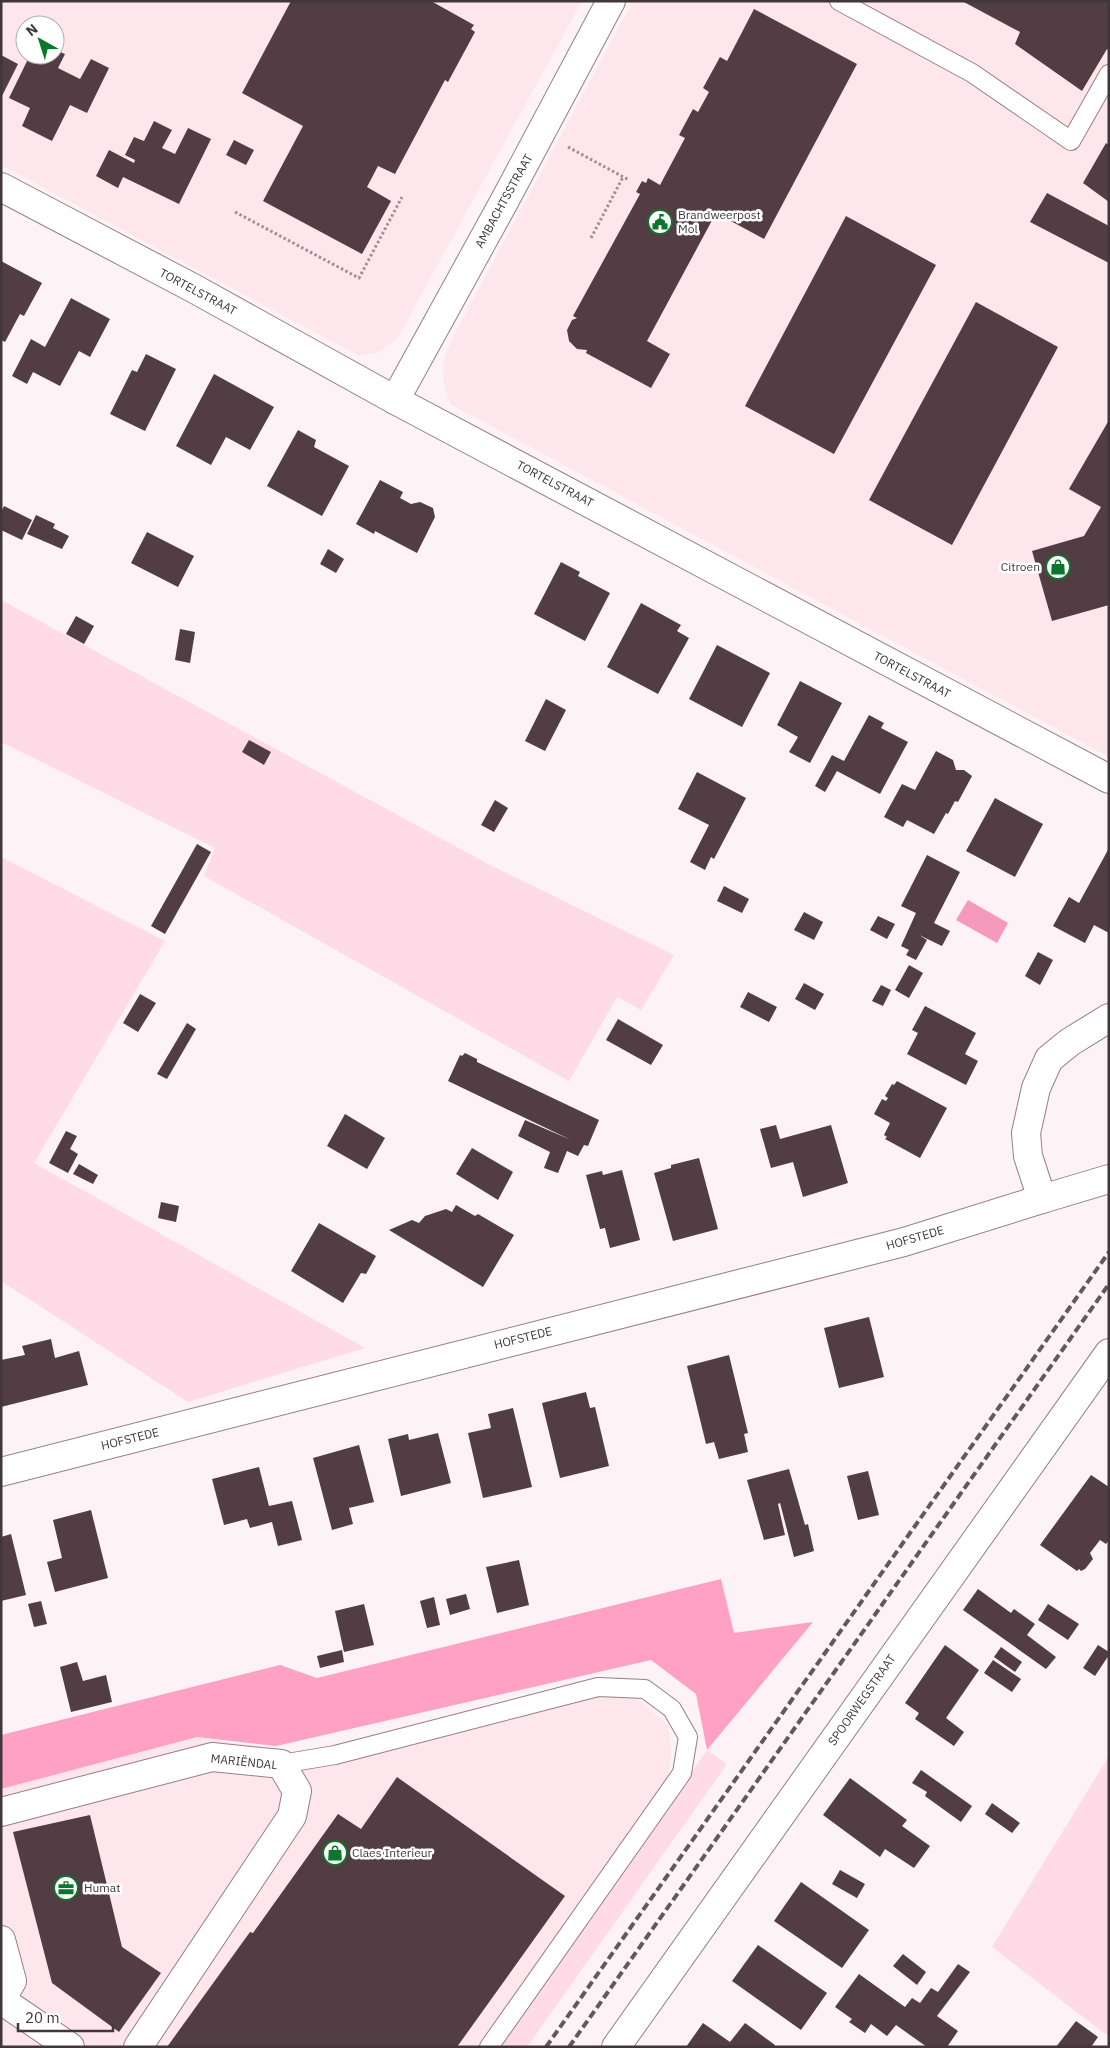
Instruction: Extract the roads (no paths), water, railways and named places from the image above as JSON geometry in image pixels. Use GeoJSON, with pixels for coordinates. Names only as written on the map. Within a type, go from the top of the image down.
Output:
{"type":"FeatureCollection","features":[{"type":"Feature","properties":{"kind":"street","name":"AMBACHTSSTRAAT"},"geometry":{"type":"LineString","coordinates":[[394,400],[541,133],[611,1]]}},
{"type":"Feature","properties":{"kind":"street","name":"TORTELSTRAAT"},"geometry":{"type":"LineString","coordinates":[[1,187],[193,288],[394,400],[1109,779]]}},
{"type":"Feature","properties":{"kind":"street"},"geometry":{"type":"LineString","coordinates":[[1042,1199],[1028,1156],[1026,1132],[1036,1088],[1050,1060],[1070,1042],[1109,1018]]}},
{"type":"Feature","properties":{"kind":"street","name":"HOFSTEDE"},"geometry":{"type":"LineString","coordinates":[[1,1472],[904,1242],[1109,1179]]}},
{"type":"Feature","properties":{"kind":"street","name":"SPOORWEGSTRAAT"},"geometry":{"type":"LineString","coordinates":[[616,2047],[1109,1353]]}},
{"type":"Feature","properties":{"kind":"street","name":"MARIËNDAL"},"geometry":{"type":"LineString","coordinates":[[1,1812],[212,1757],[281,1764],[297,1791],[292,1816],[138,2047]]}},
{"type":"Feature","properties":{"kind":"street"},"geometry":{"type":"LineString","coordinates":[[1,1940],[12,1981],[1,2000],[70,2047]]}},
{"type":"Feature","properties":{"kind":"lane"},"geometry":{"type":"LineString","coordinates":[[839,1],[972,73],[1071,142],[1109,74]]}},
{"type":"Feature","properties":{"kind":"lane"},"geometry":{"type":"LineString","coordinates":[[281,1764],[336,1755],[598,1687],[645,1689],[672,1709],[688,1737],[682,1773],[490,2047]]}},
{"type":"Feature","properties":{"kind":"railway"},"geometry":{"type":"LineString","coordinates":[[546,2047],[1109,1252]]}},
{"type":"Feature","properties":{"kind":"railway"},"geometry":{"type":"LineString","coordinates":[[569,2047],[1109,1284]]}},
{"type":"Feature","properties":{"kind":"place","name":"Brandweerpost Mol"},"geometry":{"type":"Point","coordinates":[660,222]}},
{"type":"Feature","properties":{"kind":"place","name":"Citroen"},"geometry":{"type":"Point","coordinates":[1058,567]}},
{"type":"Feature","properties":{"kind":"place","name":"Claes Interieur"},"geometry":{"type":"Point","coordinates":[335,1853]}},
{"type":"Feature","properties":{"kind":"place","name":"Humat"},"geometry":{"type":"Point","coordinates":[66,1888]}}]}
